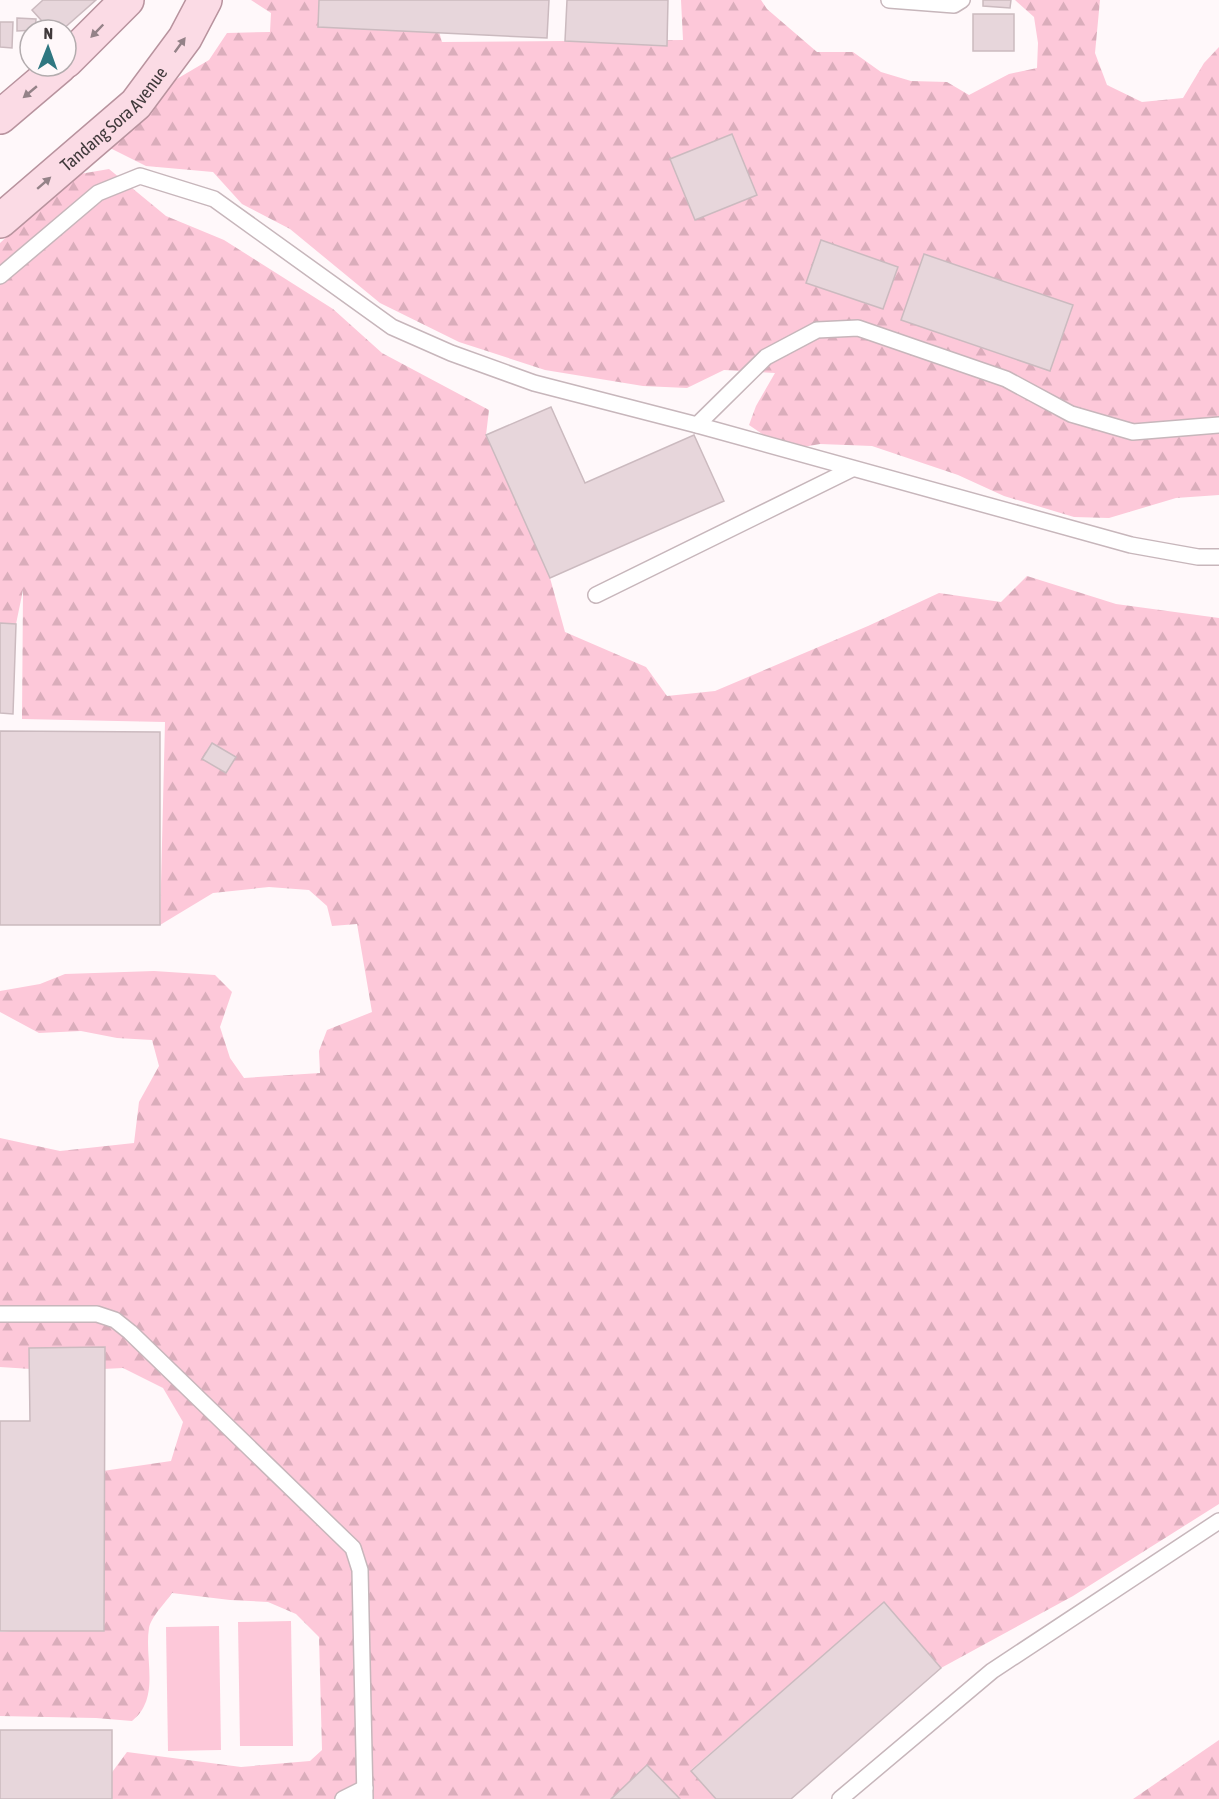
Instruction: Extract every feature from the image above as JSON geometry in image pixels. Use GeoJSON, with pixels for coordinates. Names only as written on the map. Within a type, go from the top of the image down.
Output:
{"type":"FeatureCollection","features":[{"type":"Feature","properties":{"kind":"main road"},"geometry":{"type":"LineString","coordinates":[[78,49],[127,0]]}},
{"type":"Feature","properties":{"kind":"main road","name":"Tandang Sora Avenue"},"geometry":{"type":"LineString","coordinates":[[0,221],[136,104],[185,39],[205,0]]}},
{"type":"Feature","properties":{"kind":"main road"},"geometry":{"type":"LineString","coordinates":[[0,117],[46,78]]}},
{"type":"Feature","properties":{"kind":"lane"},"geometry":{"type":"LineString","coordinates":[[889,0],[954,5],[962,0]]}},
{"type":"Feature","properties":{"kind":"lane"},"geometry":{"type":"LineString","coordinates":[[0,276],[98,193],[140,176],[214,199],[392,327],[451,353],[534,383],[697,425],[1131,545],[1198,557],[1219,557]]}},
{"type":"Feature","properties":{"kind":"lane"},"geometry":{"type":"LineString","coordinates":[[697,425],[766,357],[817,330],[858,328],[1006,380],[1071,414],[1133,432],[1219,425]]}},
{"type":"Feature","properties":{"kind":"lane"},"geometry":{"type":"LineString","coordinates":[[596,595],[852,469]]}},
{"type":"Feature","properties":{"kind":"lane"},"geometry":{"type":"LineString","coordinates":[[0,1314],[97,1314],[115,1320],[352,1548],[360,1570],[365,1793],[343,1799]]}},
{"type":"Feature","properties":{"kind":"lane"},"geometry":{"type":"LineString","coordinates":[[840,1799],[992,1671],[1219,1521]]}},
{"type":"Feature","properties":{"kind":"green space"},"geometry":{"type":"Polygon","coordinates":[[[251,0],[430,0],[442,42],[683,40],[681,0],[761,0],[767,9],[817,52],[853,52],[881,72],[911,81],[947,82],[969,95],[1009,74],[1037,68],[1038,43],[1034,17],[1015,0],[1100,0],[1095,53],[1107,85],[1142,102],[1183,98],[1204,63],[1219,47],[1219,495],[1176,498],[1109,518],[1074,517],[1004,496],[958,475],[872,446],[820,444],[786,450],[749,425],[756,406],[775,373],[724,370],[687,388],[643,386],[545,370],[459,342],[380,303],[290,229],[242,204],[213,172],[146,166],[108,147],[150,102],[175,80],[209,60],[227,33],[270,32],[271,13],[251,0]]]}},
{"type":"Feature","properties":{"kind":"green space"},"geometry":{"type":"Polygon","coordinates":[[[109,169],[166,216],[224,240],[333,309],[382,353],[489,410],[486,435],[550,578],[565,632],[646,667],[667,696],[715,691],[939,593],[1001,602],[1027,576],[1116,604],[1219,618],[1219,1504],[1073,1596],[941,1668],[883,1603],[691,1770],[716,1799],[680,1799],[647,1765],[611,1799],[111,1799],[110,1775],[127,1752],[241,1767],[310,1761],[322,1750],[319,1637],[296,1614],[268,1602],[172,1593],[150,1624],[149,1690],[141,1712],[132,1721],[0,1716],[0,1632],[92,1625],[96,1472],[171,1461],[183,1422],[163,1388],[123,1368],[62,1371],[0,1367],[0,1138],[60,1151],[134,1143],[139,1102],[159,1066],[152,1040],[117,1038],[81,1031],[39,1033],[0,1012],[0,991],[40,984],[65,974],[154,971],[215,975],[232,992],[220,1027],[230,1058],[244,1078],[320,1073],[319,1051],[327,1030],[372,1012],[357,924],[332,926],[327,906],[309,890],[269,887],[213,893],[160,925],[165,722],[22,719],[23,590],[16,624],[0,623],[0,243],[74,175],[109,169]]]}},
{"type":"Feature","properties":{"kind":"green space"},"geometry":{"type":"Polygon","coordinates":[[[291,1621],[293,1746],[240,1746],[238,1622],[291,1621]]]}},
{"type":"Feature","properties":{"kind":"green space"},"geometry":{"type":"Polygon","coordinates":[[[219,1626],[221,1750],[168,1751],[166,1627],[219,1626]]]}},
{"type":"Feature","properties":{"kind":"green space"},"geometry":{"type":"Polygon","coordinates":[[[1219,1740],[1219,1799],[1133,1799],[1219,1740]]]}},
{"type":"Feature","properties":{"kind":"building"},"geometry":{"type":"Polygon","coordinates":[[[43,0],[96,0],[76,18],[39,18],[32,10],[43,0]]]}},
{"type":"Feature","properties":{"kind":"building"},"geometry":{"type":"Polygon","coordinates":[[[319,0],[549,0],[547,38],[318,27],[319,0]]]}},
{"type":"Feature","properties":{"kind":"building"},"geometry":{"type":"Polygon","coordinates":[[[567,0],[668,0],[667,46],[565,41],[567,0]]]}},
{"type":"Feature","properties":{"kind":"building"},"geometry":{"type":"Polygon","coordinates":[[[983,0],[1011,0],[1010,8],[983,6],[983,0]]]}},
{"type":"Feature","properties":{"kind":"building"},"geometry":{"type":"Polygon","coordinates":[[[973,14],[1014,14],[1014,51],[973,51],[973,14]]]}},
{"type":"Feature","properties":{"kind":"building"},"geometry":{"type":"Polygon","coordinates":[[[0,22],[13,22],[12,48],[0,47],[0,22]]]}},
{"type":"Feature","properties":{"kind":"building"},"geometry":{"type":"Polygon","coordinates":[[[732,134],[757,195],[695,220],[670,159],[732,134]]]}},
{"type":"Feature","properties":{"kind":"building"},"geometry":{"type":"Polygon","coordinates":[[[821,240],[898,267],[883,309],[806,283],[821,240]]]}},
{"type":"Feature","properties":{"kind":"building"},"geometry":{"type":"Polygon","coordinates":[[[924,254],[1073,305],[1050,371],[901,320],[924,254]]]}},
{"type":"Feature","properties":{"kind":"building"},"geometry":{"type":"Polygon","coordinates":[[[551,407],[585,483],[694,435],[724,501],[550,578],[486,435],[551,407]]]}},
{"type":"Feature","properties":{"kind":"building"},"geometry":{"type":"Polygon","coordinates":[[[0,623],[16,624],[13,714],[0,713],[0,623]]]}},
{"type":"Feature","properties":{"kind":"building"},"geometry":{"type":"Polygon","coordinates":[[[0,731],[160,732],[160,925],[0,925],[0,731]]]}},
{"type":"Feature","properties":{"kind":"building"},"geometry":{"type":"Polygon","coordinates":[[[212,743],[236,757],[226,773],[202,759],[212,743]]]}},
{"type":"Feature","properties":{"kind":"building"},"geometry":{"type":"Polygon","coordinates":[[[105,1347],[104,1631],[0,1631],[0,1421],[30,1421],[29,1348],[105,1347]]]}},
{"type":"Feature","properties":{"kind":"building"},"geometry":{"type":"Polygon","coordinates":[[[884,1602],[941,1668],[791,1799],[716,1799],[691,1771],[884,1602]]]}},
{"type":"Feature","properties":{"kind":"building"},"geometry":{"type":"Polygon","coordinates":[[[0,1730],[112,1730],[112,1799],[0,1799],[0,1730]]]}},
{"type":"Feature","properties":{"kind":"building"},"geometry":{"type":"Polygon","coordinates":[[[647,1765],[680,1799],[611,1799],[647,1765]]]}}]}
